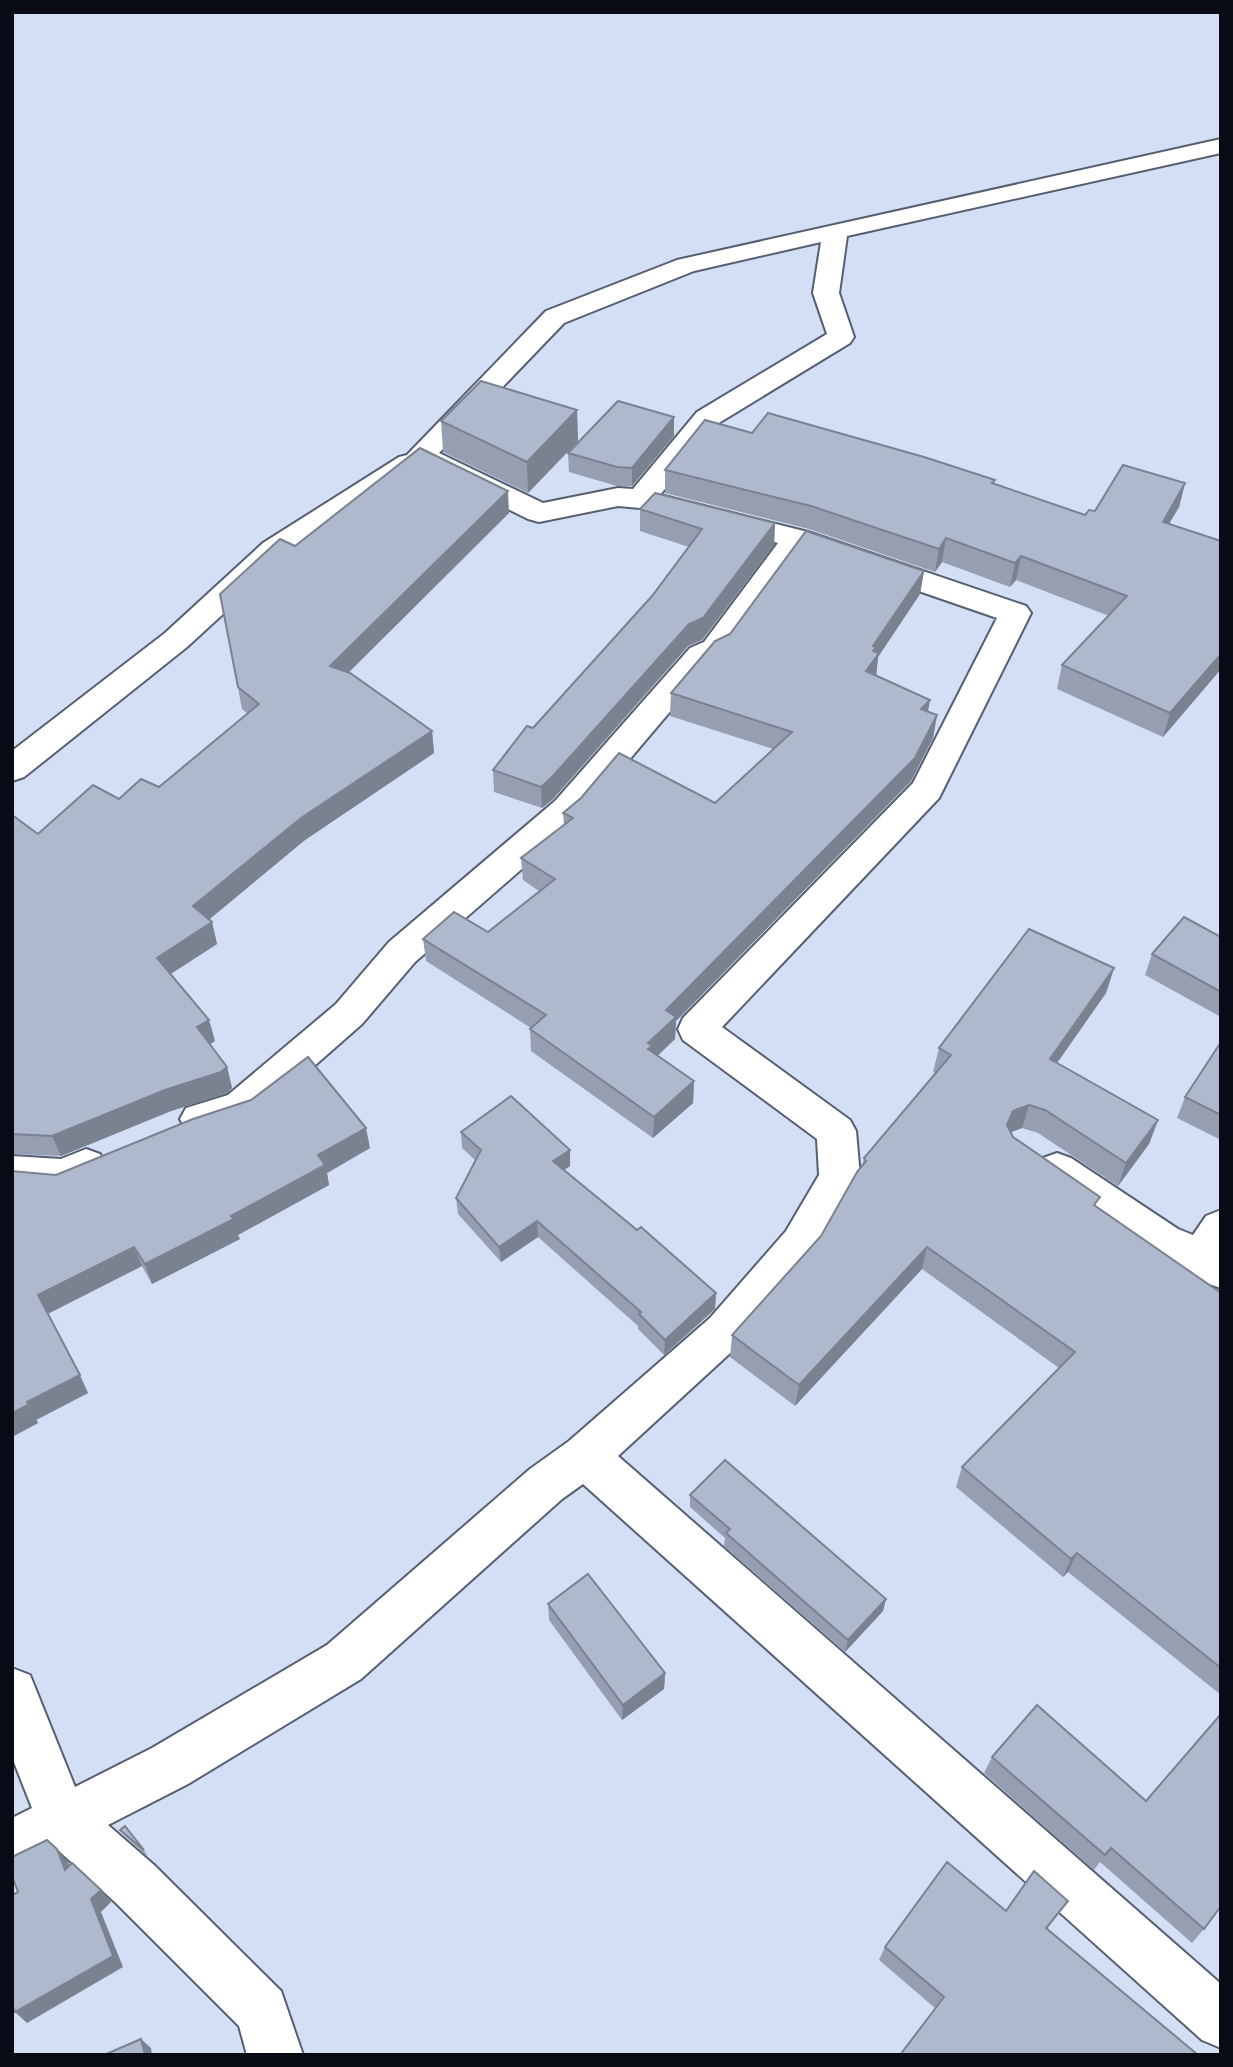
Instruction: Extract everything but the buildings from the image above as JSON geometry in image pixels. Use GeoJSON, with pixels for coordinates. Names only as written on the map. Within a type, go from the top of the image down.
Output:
{"type":"FeatureCollection","features":[{"type":"Feature","properties":{"kind":"street"},"geometry":{"type":"LineString","coordinates":[[12,769],[176,640],[274,550],[421,456],[555,317],[686,265],[1127,165],[1159,161],[1184,152],[1221,146]]}},
{"type":"Feature","properties":{"kind":"street"},"geometry":{"type":"LineString","coordinates":[[641,499],[708,418],[842,337],[826,293],[835,233]]}},
{"type":"Feature","properties":{"kind":"street"},"geometry":{"type":"LineString","coordinates":[[12,1846],[170,1766],[344,1662],[546,1484],[585,1456],[725,1331],[801,1244],[840,1176],[836,1132],[697,1029],[927,790],[1015,613],[797,539],[641,499],[618,497],[540,513],[421,456]]}},
{"type":"Feature","properties":{"kind":"street"},"geometry":{"type":"LineString","coordinates":[[173,1129],[242,1107],[349,1014],[402,952],[567,810],[701,655],[715,649],[797,539]]}},
{"type":"Feature","properties":{"kind":"street"},"geometry":{"type":"LineString","coordinates":[[1023,1147],[1163,1242],[1215,1252]]}},
{"type":"Feature","properties":{"kind":"street"},"geometry":{"type":"LineString","coordinates":[[12,1173],[17,1171],[63,1176],[112,1155]]}},
{"type":"Feature","properties":{"kind":"street"},"geometry":{"type":"LineString","coordinates":[[585,1456],[1221,2021]]}},
{"type":"Feature","properties":{"kind":"street"},"geometry":{"type":"LineString","coordinates":[[12,1693],[63,1820],[135,1884],[262,2010],[275,2055]]}}]}
